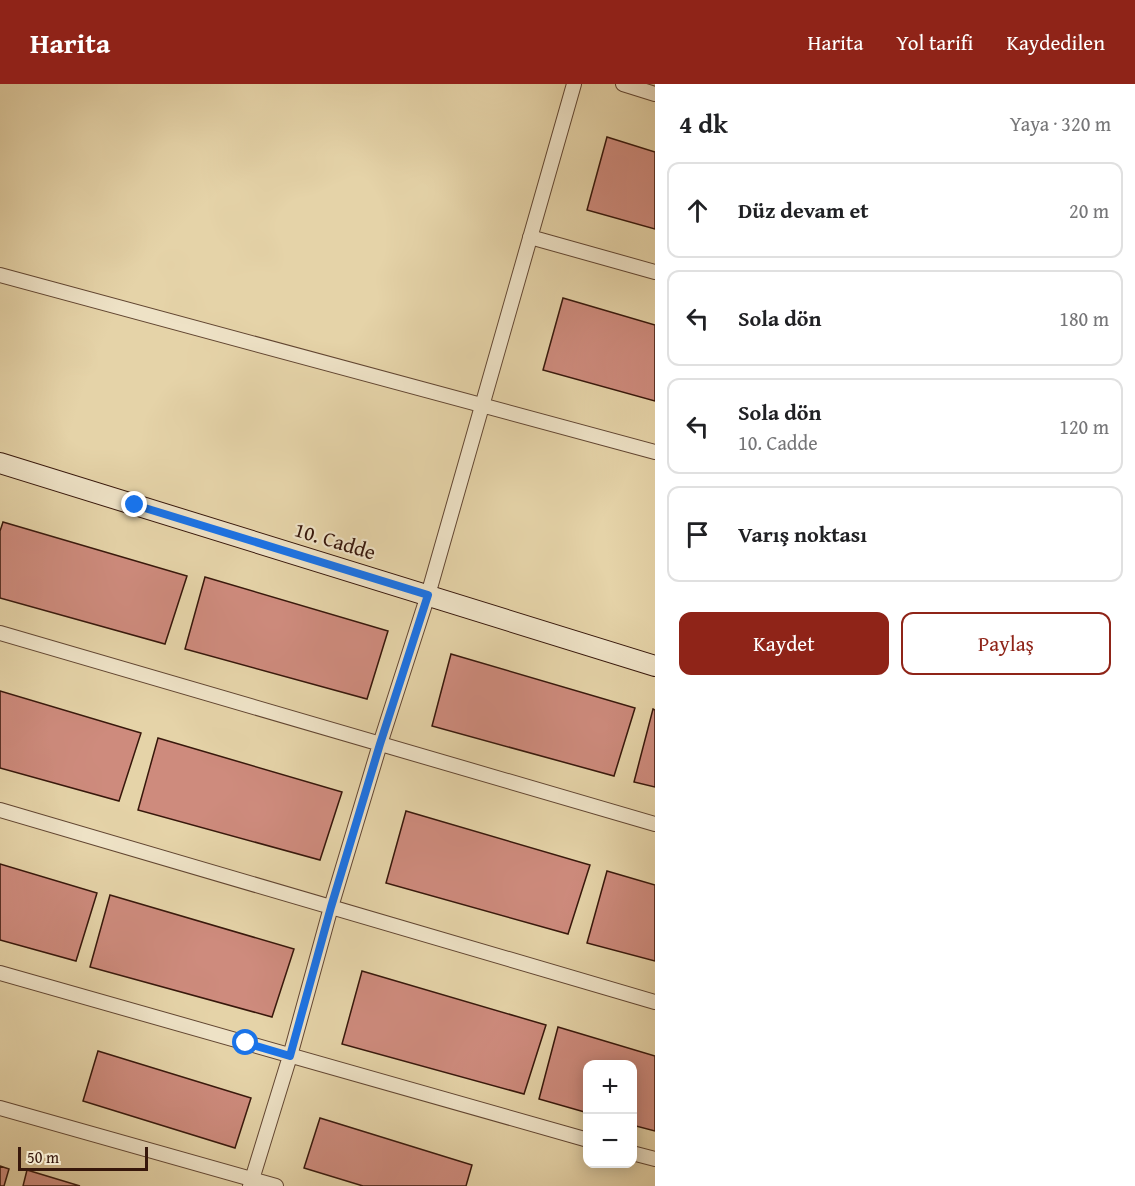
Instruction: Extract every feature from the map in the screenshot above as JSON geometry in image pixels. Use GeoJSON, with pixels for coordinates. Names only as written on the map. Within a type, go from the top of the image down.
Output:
{"type":"FeatureCollection","features":[{"type":"Feature","properties":{"kind":"street"},"geometry":{"type":"LineString","coordinates":[[251,1183],[380,744],[428,595],[574,84]]}},
{"type":"Feature","properties":{"kind":"street"},"geometry":{"type":"LineString","coordinates":[[623,84],[655,94]]}},
{"type":"Feature","properties":{"kind":"street"},"geometry":{"type":"LineString","coordinates":[[531,237],[655,272]]}},
{"type":"Feature","properties":{"kind":"street"},"geometry":{"type":"LineString","coordinates":[[0,274],[655,452]]}},
{"type":"Feature","properties":{"kind":"street","name":"10. Cadde"},"geometry":{"type":"LineString","coordinates":[[0,463],[655,666]]}},
{"type":"Feature","properties":{"kind":"street"},"geometry":{"type":"LineString","coordinates":[[0,633],[655,824]]}},
{"type":"Feature","properties":{"kind":"street"},"geometry":{"type":"LineString","coordinates":[[0,810],[655,1002]]}},
{"type":"Feature","properties":{"kind":"street"},"geometry":{"type":"LineString","coordinates":[[0,973],[583,1139]]}},
{"type":"Feature","properties":{"kind":"street"},"geometry":{"type":"LineString","coordinates":[[0,1108],[251,1183],[276,1186]]}},
{"type":"Feature","properties":{"kind":"street"},"geometry":{"type":"LineString","coordinates":[[637,1154],[655,1160]]}},
{"type":"Feature","properties":{"kind":"building"},"geometry":{"type":"Polygon","coordinates":[[[607,137],[655,152],[655,229],[587,210],[607,137]]]}},
{"type":"Feature","properties":{"kind":"building"},"geometry":{"type":"Polygon","coordinates":[[[563,298],[655,325],[655,401],[543,370],[563,298]]]}},
{"type":"Feature","properties":{"kind":"building"},"geometry":{"type":"Polygon","coordinates":[[[3,522],[187,576],[165,644],[0,598],[0,531],[3,522]]]}},
{"type":"Feature","properties":{"kind":"building"},"geometry":{"type":"Polygon","coordinates":[[[205,577],[388,631],[367,699],[185,649],[205,577]]]}},
{"type":"Feature","properties":{"kind":"building"},"geometry":{"type":"Polygon","coordinates":[[[451,654],[635,708],[614,776],[432,726],[451,654]]]}},
{"type":"Feature","properties":{"kind":"building"},"geometry":{"type":"Polygon","coordinates":[[[0,691],[141,733],[119,801],[0,768],[0,691]]]}},
{"type":"Feature","properties":{"kind":"building"},"geometry":{"type":"Polygon","coordinates":[[[653,709],[655,710],[655,787],[634,782],[653,709]]]}},
{"type":"Feature","properties":{"kind":"building"},"geometry":{"type":"Polygon","coordinates":[[[158,738],[342,792],[320,860],[138,810],[158,738]]]}},
{"type":"Feature","properties":{"kind":"building"},"geometry":{"type":"Polygon","coordinates":[[[406,811],[590,865],[568,934],[386,883],[406,811]]]}},
{"type":"Feature","properties":{"kind":"building"},"geometry":{"type":"Polygon","coordinates":[[[0,864],[97,893],[76,961],[0,940],[0,864]]]}},
{"type":"Feature","properties":{"kind":"building"},"geometry":{"type":"Polygon","coordinates":[[[607,871],[655,885],[655,961],[587,943],[607,871]]]}},
{"type":"Feature","properties":{"kind":"building"},"geometry":{"type":"Polygon","coordinates":[[[110,895],[294,949],[272,1017],[90,967],[110,895]]]}},
{"type":"Feature","properties":{"kind":"building"},"geometry":{"type":"Polygon","coordinates":[[[362,971],[546,1025],[524,1094],[342,1044],[362,971]]]}},
{"type":"Feature","properties":{"kind":"building"},"geometry":{"type":"Polygon","coordinates":[[[558,1027],[655,1056],[655,1131],[637,1126],[637,1060],[583,1060],[583,1112],[539,1099],[558,1027]]]}},
{"type":"Feature","properties":{"kind":"building"},"geometry":{"type":"Polygon","coordinates":[[[98,1051],[251,1098],[235,1148],[83,1101],[98,1051]]]}},
{"type":"Feature","properties":{"kind":"building"},"geometry":{"type":"Polygon","coordinates":[[[320,1118],[472,1165],[466,1186],[363,1186],[304,1168],[320,1118]]]}},
{"type":"Feature","properties":{"kind":"building"},"geometry":{"type":"Polygon","coordinates":[[[0,1166],[9,1169],[4,1186],[0,1186],[0,1166]]]}},
{"type":"Feature","properties":{"kind":"building"},"geometry":{"type":"Polygon","coordinates":[[[27,1170],[80,1186],[23,1186],[27,1170]]]}},
{"type":"Feature","properties":{"kind":"route"},"geometry":{"type":"LineString","coordinates":[[135,505],[428,595],[331,907],[290,1056],[246,1043]]}}]}
